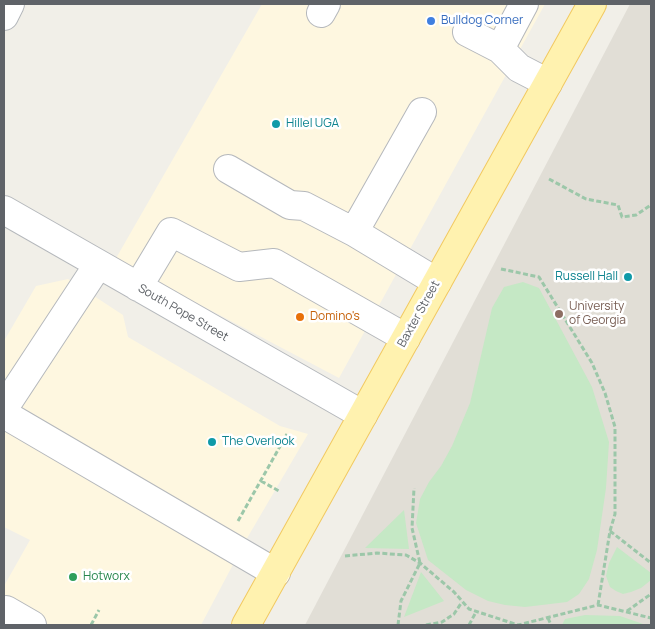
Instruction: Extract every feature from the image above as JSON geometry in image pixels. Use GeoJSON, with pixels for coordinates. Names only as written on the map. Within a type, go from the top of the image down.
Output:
{"type":"FeatureCollection","features":[{"type":"Feature","properties":{"kind":"main road","name":"Baxter Street"},"geometry":{"type":"LineString","coordinates":[[246,625],[592,4]]}},
{"type":"Feature","properties":{"kind":"street"},"geometry":{"type":"LineString","coordinates":[[4,16],[10,4]]}},
{"type":"Feature","properties":{"kind":"street"},"geometry":{"type":"LineString","coordinates":[[500,49],[524,4]]}},
{"type":"Feature","properties":{"kind":"street"},"geometry":{"type":"LineString","coordinates":[[467,32],[500,49],[519,68],[548,83]]}},
{"type":"Feature","properties":{"kind":"street"},"geometry":{"type":"LineString","coordinates":[[354,232],[422,112]]}},
{"type":"Feature","properties":{"kind":"street"},"geometry":{"type":"LineString","coordinates":[[228,170],[290,205],[304,206],[354,232],[437,282]]}},
{"type":"Feature","properties":{"kind":"street","name":"South Pope Street"},"geometry":{"type":"LineString","coordinates":[[4,210],[363,415]]}},
{"type":"Feature","properties":{"kind":"street"},"geometry":{"type":"LineString","coordinates":[[138,287],[171,232],[239,268],[274,263],[406,338]]}},
{"type":"Feature","properties":{"kind":"street"},"geometry":{"type":"LineString","coordinates":[[4,408],[98,265]]}},
{"type":"Feature","properties":{"kind":"street"},"geometry":{"type":"LineString","coordinates":[[4,414],[276,572]]}},
{"type":"Feature","properties":{"kind":"street"},"geometry":{"type":"LineString","coordinates":[[6,610],[32,625]]}},
{"type":"Feature","properties":{"kind":"path"},"geometry":{"type":"LineString","coordinates":[[548,179],[586,198],[618,205],[622,216],[636,214],[651,204]]}},
{"type":"Feature","properties":{"kind":"path"},"geometry":{"type":"LineString","coordinates":[[501,269],[539,277],[592,363],[605,393],[615,427],[615,514],[610,531],[598,605]]}},
{"type":"Feature","properties":{"kind":"path"},"geometry":{"type":"LineString","coordinates":[[237,522],[287,434]]}},
{"type":"Feature","properties":{"kind":"path"},"geometry":{"type":"LineString","coordinates":[[261,481],[279,491]]}},
{"type":"Feature","properties":{"kind":"path"},"geometry":{"type":"LineString","coordinates":[[398,625],[401,601],[420,563],[412,528],[414,488]]}},
{"type":"Feature","properties":{"kind":"path"},"geometry":{"type":"LineString","coordinates":[[610,531],[651,563]]}},
{"type":"Feature","properties":{"kind":"path"},"geometry":{"type":"LineString","coordinates":[[346,556],[377,552],[406,555],[420,563],[454,592],[469,609],[518,625],[598,605],[651,618]]}},
{"type":"Feature","properties":{"kind":"path"},"geometry":{"type":"LineString","coordinates":[[627,612],[651,594]]}},
{"type":"Feature","properties":{"kind":"path"},"geometry":{"type":"LineString","coordinates":[[426,625],[442,622],[454,614],[462,602]]}},
{"type":"Feature","properties":{"kind":"path"},"geometry":{"type":"LineString","coordinates":[[91,625],[99,610]]}},
{"type":"Feature","properties":{"kind":"path"},"geometry":{"type":"LineString","coordinates":[[469,625],[476,612]]}},
{"type":"Feature","properties":{"kind":"path"},"geometry":{"type":"LineString","coordinates":[[548,618],[551,625]]}},
{"type":"Feature","properties":{"kind":"shaded area"},"geometry":{"type":"Polygon","coordinates":[[[262,4],[545,4],[339,378],[115,260],[262,4]]]}},
{"type":"Feature","properties":{"kind":"shaded area","name":"University of Georgia"},"geometry":{"type":"Polygon","coordinates":[[[630,4],[651,4],[651,625],[305,625],[630,4]]]}},
{"type":"Feature","properties":{"kind":"shaded area"},"geometry":{"type":"Polygon","coordinates":[[[68,279],[123,315],[128,337],[280,426],[308,434],[246,540],[201,625],[4,625],[4,586],[30,540],[4,527],[4,341],[36,286],[68,279]]]}},
{"type":"Feature","properties":{"kind":"green space"},"geometry":{"type":"Polygon","coordinates":[[[523,282],[539,288],[592,387],[609,442],[606,488],[597,550],[589,579],[579,594],[567,602],[525,607],[488,601],[466,590],[428,560],[416,523],[420,499],[452,446],[470,403],[492,308],[504,287],[523,282]]]}},
{"type":"Feature","properties":{"kind":"green space"},"geometry":{"type":"Polygon","coordinates":[[[404,510],[409,549],[365,548],[404,510]]]}},
{"type":"Feature","properties":{"kind":"green space"},"geometry":{"type":"Polygon","coordinates":[[[617,547],[651,573],[651,580],[641,588],[623,594],[610,587],[606,576],[609,563],[617,547]]]}},
{"type":"Feature","properties":{"kind":"green space"},"geometry":{"type":"Polygon","coordinates":[[[421,572],[444,601],[404,617],[421,572]]]}},
{"type":"Feature","properties":{"kind":"green space"},"geometry":{"type":"Polygon","coordinates":[[[585,615],[620,616],[646,625],[562,625],[565,619],[585,615]]]}},
{"type":"Feature","properties":{"kind":"place","name":"Bulldog Corner"},"geometry":{"type":"Point","coordinates":[431,21]}},
{"type":"Feature","properties":{"kind":"place","name":"Hillel UGA"},"geometry":{"type":"Point","coordinates":[276,124]}},
{"type":"Feature","properties":{"kind":"place","name":"Russell Hall"},"geometry":{"type":"Point","coordinates":[628,277]}},
{"type":"Feature","properties":{"kind":"place","name":"University of Georgia"},"geometry":{"type":"Point","coordinates":[559,314]}},
{"type":"Feature","properties":{"kind":"place","name":"Domino's"},"geometry":{"type":"Point","coordinates":[300,317]}},
{"type":"Feature","properties":{"kind":"place","name":"The Overlook"},"geometry":{"type":"Point","coordinates":[212,442]}},
{"type":"Feature","properties":{"kind":"place","name":"Hotworx"},"geometry":{"type":"Point","coordinates":[73,577]}}]}
